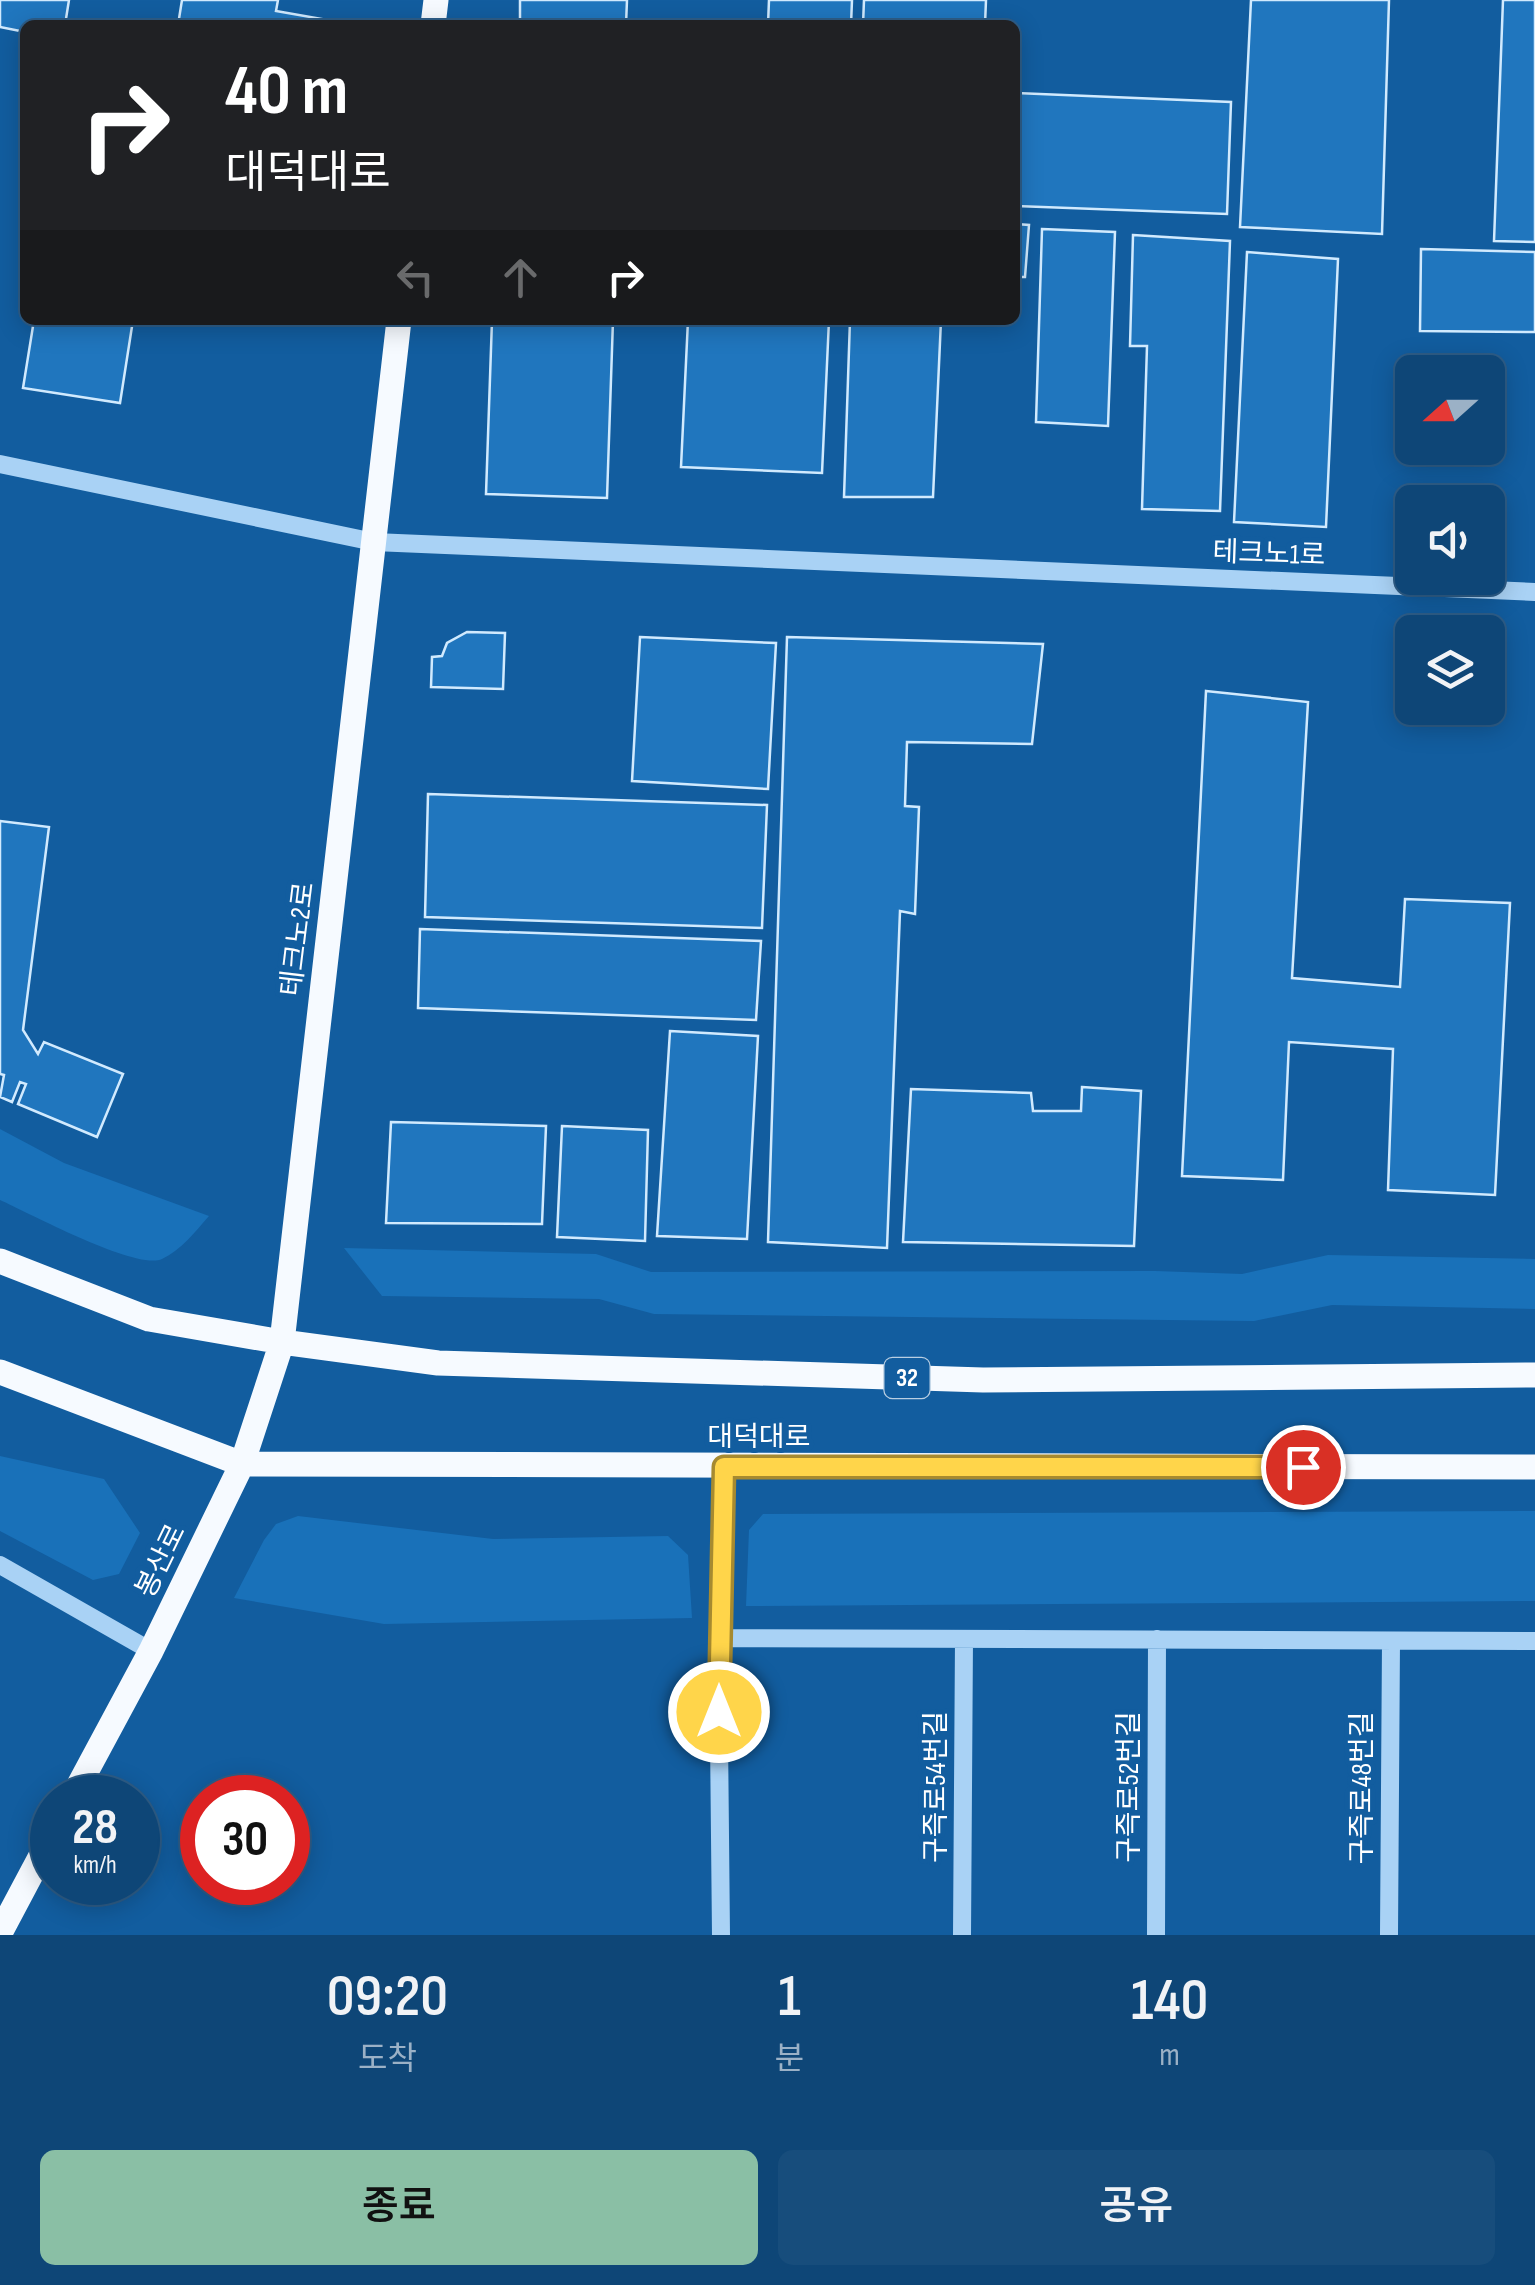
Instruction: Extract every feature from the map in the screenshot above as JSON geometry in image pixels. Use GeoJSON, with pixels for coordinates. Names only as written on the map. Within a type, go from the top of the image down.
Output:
{"type":"FeatureCollection","features":[{"type":"Feature","properties":{"kind":"main road","name":"테크노2로"},"geometry":{"type":"LineString","coordinates":[[282,1342],[398,325]]}},
{"type":"Feature","properties":{"kind":"main road","name":"32"},"geometry":{"type":"LineString","coordinates":[[0,1261],[149,1319],[438,1364],[963,1380],[1535,1375]]}},
{"type":"Feature","properties":{"kind":"main road","name":"봉산로"},"geometry":{"type":"LineString","coordinates":[[84,1775],[242,1464],[282,1342]]}},
{"type":"Feature","properties":{"kind":"main road","name":"대덕대로"},"geometry":{"type":"LineString","coordinates":[[0,1372],[242,1464],[1535,1467]]}},
{"type":"Feature","properties":{"kind":"main road"},"geometry":{"type":"LineString","coordinates":[[0,1933],[30,1876]]}},
{"type":"Feature","properties":{"kind":"street"},"geometry":{"type":"LineString","coordinates":[[0,464],[374,542]]}},
{"type":"Feature","properties":{"kind":"street","name":"테크노1로"},"geometry":{"type":"LineString","coordinates":[[374,542],[1535,592]]}},
{"type":"Feature","properties":{"kind":"street"},"geometry":{"type":"LineString","coordinates":[[722,1935],[718,1638],[724,1467]]}},
{"type":"Feature","properties":{"kind":"street"},"geometry":{"type":"LineString","coordinates":[[0,1565],[151,1650]]}},
{"type":"Feature","properties":{"kind":"street"},"geometry":{"type":"LineString","coordinates":[[718,1638],[1535,1641]]}},
{"type":"Feature","properties":{"kind":"street","name":"구즉로54번길"},"geometry":{"type":"LineString","coordinates":[[962,1935],[964,1638]]}},
{"type":"Feature","properties":{"kind":"street","name":"구즉로52번길"},"geometry":{"type":"LineString","coordinates":[[1156,1935],[1157,1640]]}},
{"type":"Feature","properties":{"kind":"street","name":"구즉로48번길"},"geometry":{"type":"LineString","coordinates":[[1389,1935],[1391,1640]]}},
{"type":"Feature","properties":{"kind":"shaded area"},"geometry":{"type":"Polygon","coordinates":[[[0,1129],[64,1163],[209,1216],[182,1246],[162,1259],[130,1257],[82,1239],[0,1200],[0,1129]]]}},
{"type":"Feature","properties":{"kind":"shaded area"},"geometry":{"type":"Polygon","coordinates":[[[344,1248],[596,1254],[651,1272],[1242,1274],[1328,1255],[1535,1259],[1535,1309],[1332,1305],[1254,1321],[654,1314],[599,1299],[382,1296],[344,1248]]]}},
{"type":"Feature","properties":{"kind":"shaded area"},"geometry":{"type":"Polygon","coordinates":[[[0,1456],[104,1479],[140,1533],[119,1574],[93,1580],[0,1531],[0,1456]]]}},
{"type":"Feature","properties":{"kind":"shaded area"},"geometry":{"type":"Polygon","coordinates":[[[1535,1511],[1535,1601],[746,1606],[749,1530],[763,1514],[1535,1511]]]}},
{"type":"Feature","properties":{"kind":"shaded area"},"geometry":{"type":"Polygon","coordinates":[[[298,1516],[493,1539],[668,1536],[688,1555],[692,1618],[384,1624],[234,1598],[276,1524],[298,1516]]]}},
{"type":"Feature","properties":{"kind":"building"},"geometry":{"type":"Polygon","coordinates":[[[0,0],[69,0],[66,20],[20,20],[20,31],[0,27],[0,0]]]}},
{"type":"Feature","properties":{"kind":"building"},"geometry":{"type":"Polygon","coordinates":[[[182,0],[278,0],[276,11],[328,20],[179,20],[182,0]]]}},
{"type":"Feature","properties":{"kind":"building"},"geometry":{"type":"Polygon","coordinates":[[[520,0],[627,0],[626,20],[520,20],[520,0]]]}},
{"type":"Feature","properties":{"kind":"building"},"geometry":{"type":"Polygon","coordinates":[[[769,0],[852,0],[851,20],[768,20],[769,0]]]}},
{"type":"Feature","properties":{"kind":"building"},"geometry":{"type":"Polygon","coordinates":[[[864,0],[986,0],[985,20],[863,20],[864,0]]]}},
{"type":"Feature","properties":{"kind":"building"},"geometry":{"type":"Polygon","coordinates":[[[1251,0],[1389,0],[1382,234],[1240,227],[1251,0]]]}},
{"type":"Feature","properties":{"kind":"building"},"geometry":{"type":"Polygon","coordinates":[[[1503,0],[1535,0],[1535,242],[1494,241],[1503,0]]]}},
{"type":"Feature","properties":{"kind":"building"},"geometry":{"type":"Polygon","coordinates":[[[1020,93],[1231,102],[1227,214],[1020,206],[1020,93]]]}},
{"type":"Feature","properties":{"kind":"building"},"geometry":{"type":"Polygon","coordinates":[[[1020,224],[1029,225],[1025,277],[1020,277],[1020,224]]]}},
{"type":"Feature","properties":{"kind":"building"},"geometry":{"type":"Polygon","coordinates":[[[1042,229],[1115,232],[1108,426],[1036,422],[1042,229]]]}},
{"type":"Feature","properties":{"kind":"building"},"geometry":{"type":"Polygon","coordinates":[[[1133,235],[1230,241],[1220,511],[1142,509],[1147,346],[1130,346],[1133,235]]]}},
{"type":"Feature","properties":{"kind":"building"},"geometry":{"type":"Polygon","coordinates":[[[1421,249],[1535,252],[1535,332],[1420,331],[1421,249]]]}},
{"type":"Feature","properties":{"kind":"building"},"geometry":{"type":"Polygon","coordinates":[[[1247,252],[1338,259],[1326,527],[1234,522],[1247,252]]]}},
{"type":"Feature","properties":{"kind":"building"},"geometry":{"type":"Polygon","coordinates":[[[33,325],[132,325],[120,403],[23,388],[33,325]]]}},
{"type":"Feature","properties":{"kind":"building"},"geometry":{"type":"Polygon","coordinates":[[[492,325],[613,325],[607,498],[486,494],[492,325]]]}},
{"type":"Feature","properties":{"kind":"building"},"geometry":{"type":"Polygon","coordinates":[[[688,325],[829,325],[822,473],[681,467],[688,325]]]}},
{"type":"Feature","properties":{"kind":"building"},"geometry":{"type":"Polygon","coordinates":[[[850,325],[941,325],[933,497],[844,497],[850,325]]]}},
{"type":"Feature","properties":{"kind":"building"},"geometry":{"type":"Polygon","coordinates":[[[467,632],[505,633],[503,689],[431,687],[432,657],[442,656],[447,643],[467,632]]]}},
{"type":"Feature","properties":{"kind":"building"},"geometry":{"type":"Polygon","coordinates":[[[640,637],[776,643],[768,789],[632,781],[640,637]]]}},
{"type":"Feature","properties":{"kind":"building"},"geometry":{"type":"Polygon","coordinates":[[[787,637],[1043,644],[1032,744],[907,742],[905,806],[919,807],[915,914],[900,911],[887,1248],[768,1242],[787,637]]]}},
{"type":"Feature","properties":{"kind":"building"},"geometry":{"type":"Polygon","coordinates":[[[1206,691],[1308,702],[1292,978],[1400,987],[1405,899],[1510,903],[1495,1195],[1388,1190],[1393,1049],[1289,1042],[1283,1180],[1182,1176],[1206,691]]]}},
{"type":"Feature","properties":{"kind":"building"},"geometry":{"type":"Polygon","coordinates":[[[428,794],[767,805],[762,928],[425,917],[428,794]]]}},
{"type":"Feature","properties":{"kind":"building"},"geometry":{"type":"Polygon","coordinates":[[[0,821],[49,827],[23,1030],[38,1054],[44,1042],[123,1074],[97,1137],[18,1104],[26,1084],[20,1082],[12,1102],[0,1097],[4,1075],[0,1074],[0,821]]]}},
{"type":"Feature","properties":{"kind":"building"},"geometry":{"type":"Polygon","coordinates":[[[420,929],[761,941],[756,1020],[418,1008],[420,929]]]}},
{"type":"Feature","properties":{"kind":"building"},"geometry":{"type":"Polygon","coordinates":[[[670,1031],[758,1036],[747,1239],[657,1236],[670,1031]]]}},
{"type":"Feature","properties":{"kind":"building"},"geometry":{"type":"Polygon","coordinates":[[[1082,1087],[1141,1091],[1134,1246],[903,1242],[911,1089],[1031,1093],[1033,1111],[1081,1111],[1082,1087]]]}},
{"type":"Feature","properties":{"kind":"building"},"geometry":{"type":"Polygon","coordinates":[[[391,1122],[546,1126],[542,1224],[386,1223],[391,1122]]]}},
{"type":"Feature","properties":{"kind":"building"},"geometry":{"type":"Polygon","coordinates":[[[562,1126],[648,1130],[645,1241],[557,1237],[562,1126]]]}},
{"type":"Feature","properties":{"kind":"route"},"geometry":{"type":"LineString","coordinates":[[719,1712],[724,1467],[1303,1467]]}}]}
